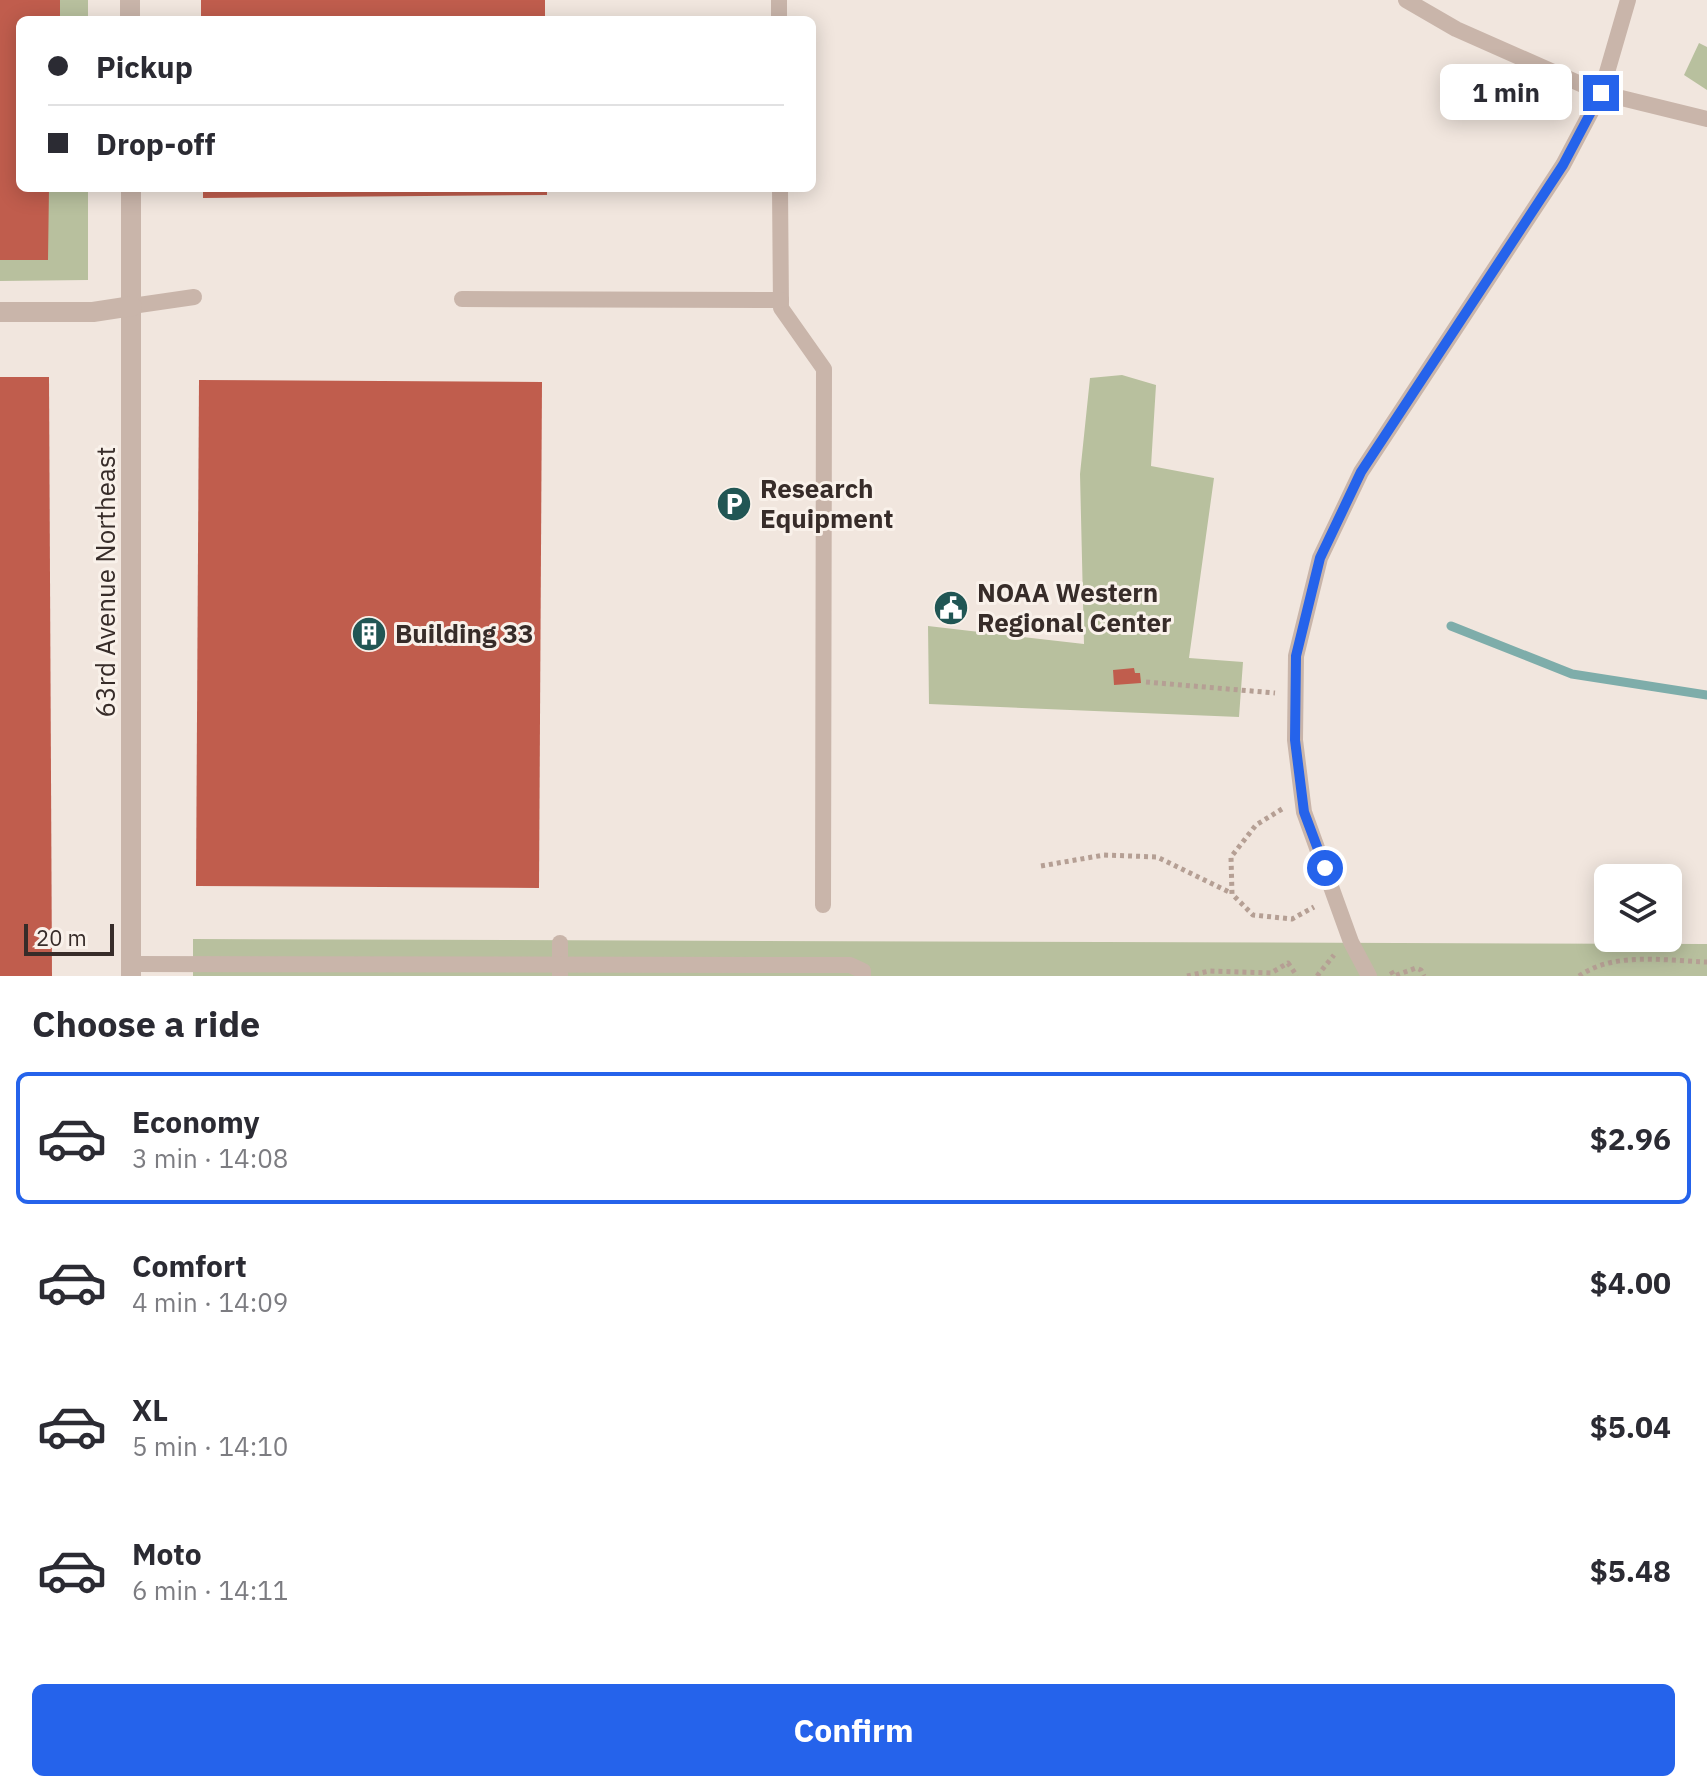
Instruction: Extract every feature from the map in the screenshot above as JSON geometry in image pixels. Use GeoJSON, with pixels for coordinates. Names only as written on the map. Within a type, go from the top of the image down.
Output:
{"type":"FeatureCollection","features":[{"type":"Feature","properties":{"kind":"street","name":"63rd Avenue Northeast"},"geometry":{"type":"LineString","coordinates":[[131,192],[131,970]]}},
{"type":"Feature","properties":{"kind":"street"},"geometry":{"type":"LineString","coordinates":[[0,312],[93,312],[132,306]]}},
{"type":"Feature","properties":{"kind":"lane"},"geometry":{"type":"LineString","coordinates":[[1406,0],[1456,29],[1601,93],[1707,119]]}},
{"type":"Feature","properties":{"kind":"lane"},"geometry":{"type":"LineString","coordinates":[[1369,976],[1351,942],[1304,812],[1295,740],[1296,656],[1320,558],[1361,472],[1563,165],[1601,93],[1628,0]]}},
{"type":"Feature","properties":{"kind":"lane"},"geometry":{"type":"LineString","coordinates":[[780,192],[781,308],[824,369],[823,905]]}},
{"type":"Feature","properties":{"kind":"lane"},"geometry":{"type":"LineString","coordinates":[[132,306],[194,297]]}},
{"type":"Feature","properties":{"kind":"lane"},"geometry":{"type":"LineString","coordinates":[[462,299],[781,300]]}},
{"type":"Feature","properties":{"kind":"lane"},"geometry":{"type":"LineString","coordinates":[[560,943],[560,970]]}},
{"type":"Feature","properties":{"kind":"lane"},"geometry":{"type":"LineString","coordinates":[[131,970],[560,970],[850,965],[863,971],[863,976]]}},
{"type":"Feature","properties":{"kind":"path"},"geometry":{"type":"LineString","coordinates":[[1146,682],[1296,694]]}},
{"type":"Feature","properties":{"kind":"path"},"geometry":{"type":"LineString","coordinates":[[1232,894],[1231,857],[1256,825],[1303,795]]}},
{"type":"Feature","properties":{"kind":"path"},"geometry":{"type":"LineString","coordinates":[[1041,866],[1104,855],[1157,857],[1232,894],[1253,915],[1292,919],[1335,897]]}},
{"type":"Feature","properties":{"kind":"path"},"geometry":{"type":"LineString","coordinates":[[1317,976],[1334,955]]}},
{"type":"Feature","properties":{"kind":"path"},"geometry":{"type":"LineString","coordinates":[[1579,976],[1592,967],[1610,961],[1707,962]]}},
{"type":"Feature","properties":{"kind":"path"},"geometry":{"type":"LineString","coordinates":[[1263,976],[1288,963],[1297,976]]}},
{"type":"Feature","properties":{"kind":"path"},"geometry":{"type":"LineString","coordinates":[[1389,966],[1394,976],[1416,968],[1424,976]]}},
{"type":"Feature","properties":{"kind":"path"},"geometry":{"type":"LineString","coordinates":[[1187,976],[1271,974]]}},
{"type":"Feature","properties":{"kind":"green space"},"geometry":{"type":"Polygon","coordinates":[[[0,0],[88,0],[88,16],[16,16],[16,192],[88,192],[88,280],[0,281],[0,0]]]}},
{"type":"Feature","properties":{"kind":"green space"},"geometry":{"type":"Polygon","coordinates":[[[1699,43],[1707,47],[1707,90],[1684,75],[1699,43]]]}},
{"type":"Feature","properties":{"kind":"green space"},"geometry":{"type":"Polygon","coordinates":[[[1122,375],[1156,385],[1151,466],[1214,478],[1189,658],[1243,662],[1239,717],[929,704],[928,626],[1084,644],[1080,474],[1090,378],[1122,375]]]}},
{"type":"Feature","properties":{"kind":"green space"},"geometry":{"type":"Polygon","coordinates":[[[193,939],[1594,944],[1594,952],[1682,952],[1682,944],[1707,944],[1707,976],[193,976],[193,939]]]}},
{"type":"Feature","properties":{"kind":"building"},"geometry":{"type":"Polygon","coordinates":[[[0,0],[60,0],[60,16],[16,16],[16,192],[49,192],[48,260],[0,260],[0,0]]]}},
{"type":"Feature","properties":{"kind":"building"},"geometry":{"type":"Polygon","coordinates":[[[201,0],[545,0],[545,16],[201,16],[201,0]]]}},
{"type":"Feature","properties":{"kind":"building"},"geometry":{"type":"Polygon","coordinates":[[[203,192],[547,192],[547,195],[203,198],[203,192]]]}},
{"type":"Feature","properties":{"kind":"building"},"geometry":{"type":"Polygon","coordinates":[[[0,377],[49,377],[52,976],[0,976],[0,377]]]}},
{"type":"Feature","properties":{"kind":"building","name":"Building 33"},"geometry":{"type":"Polygon","coordinates":[[[199,380],[542,382],[539,888],[196,886],[199,380]]]}},
{"type":"Feature","properties":{"kind":"building"},"geometry":{"type":"Polygon","coordinates":[[[1134,668],[1135,673],[1140,673],[1141,683],[1114,685],[1113,670],[1134,668]]]}},
{"type":"Feature","properties":{"kind":"waterway"},"geometry":{"type":"LineString","coordinates":[[1451,626],[1572,674],[1707,695]]}},
{"type":"Feature","properties":{"kind":"place","name":"Research Equipment"},"geometry":{"type":"Point","coordinates":[734,504]}},
{"type":"Feature","properties":{"kind":"place","name":"NOAA Western Regional Center"},"geometry":{"type":"Point","coordinates":[951,608]}},
{"type":"Feature","properties":{"kind":"place","name":"Building 33"},"geometry":{"type":"Point","coordinates":[369,634]}},
{"type":"Feature","properties":{"kind":"route"},"geometry":{"type":"LineString","coordinates":[[1325,868],[1304,812],[1295,740],[1296,656],[1320,558],[1361,472],[1563,165],[1601,93]]}}]}
